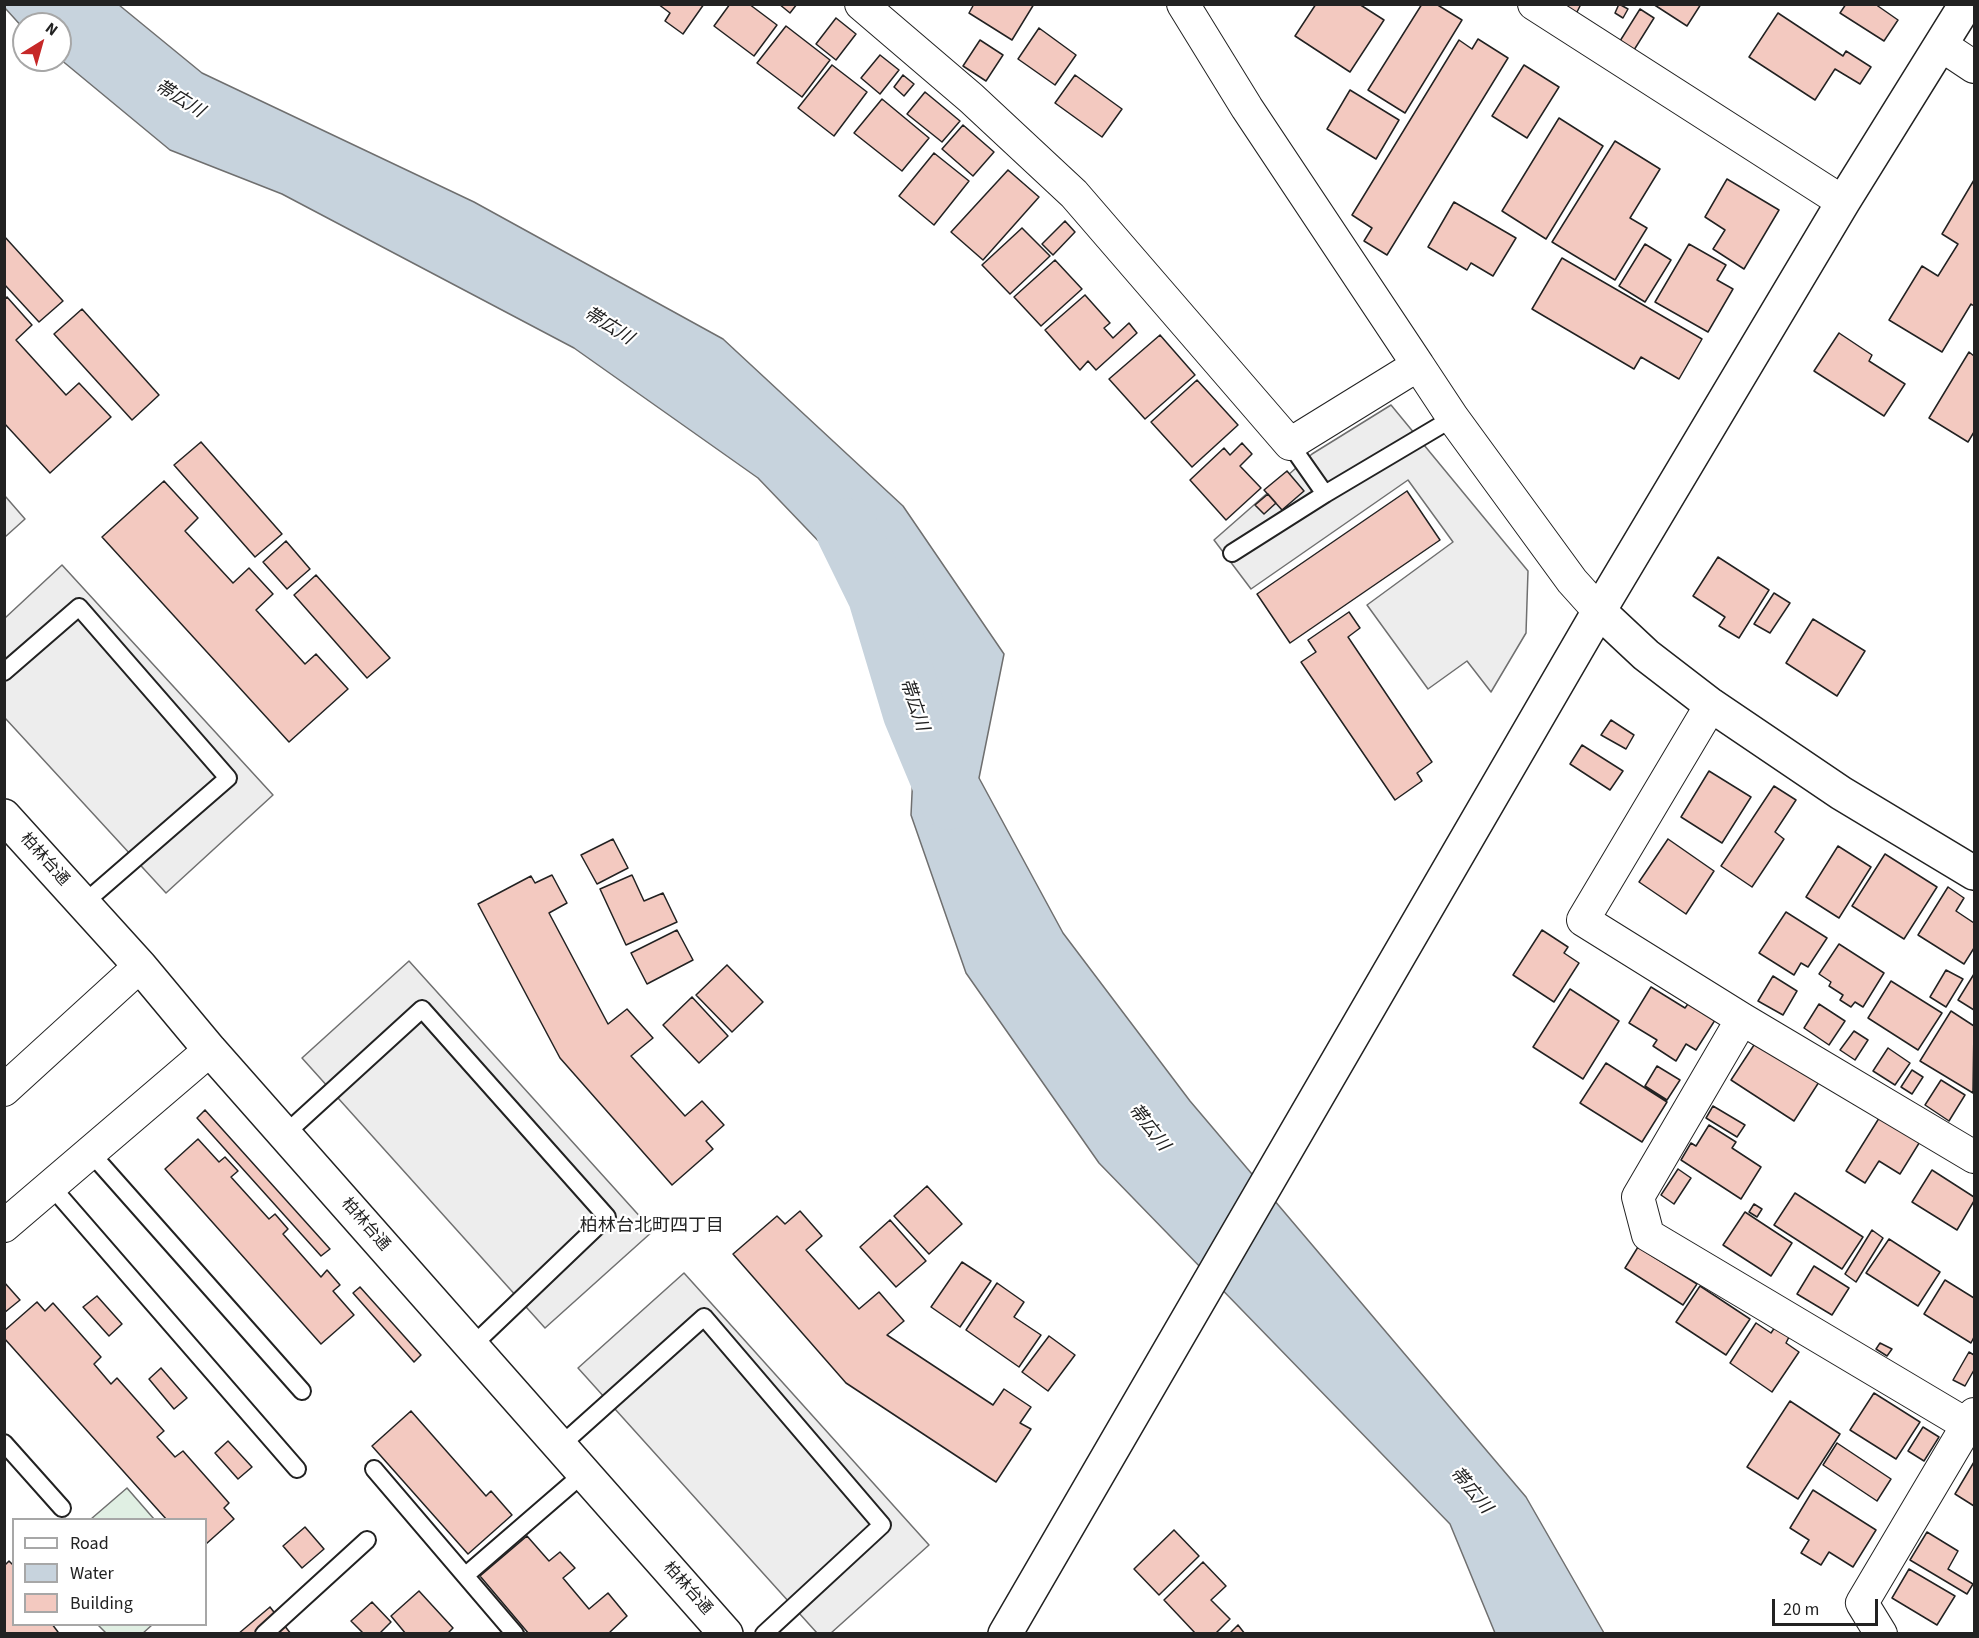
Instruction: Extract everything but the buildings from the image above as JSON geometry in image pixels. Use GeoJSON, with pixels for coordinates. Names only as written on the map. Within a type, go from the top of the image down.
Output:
{"type":"FeatureCollection","features":[{"type":"Feature","properties":{"kind":"street"},"geometry":{"type":"LineString","coordinates":[[861,4],[971,98],[1074,194],[1290,444],[1418,365]]}},
{"type":"Feature","properties":{"kind":"street"},"geometry":{"type":"LineString","coordinates":[[1183,4],[1247,108],[1453,418],[1572,581],[1599,611],[1646,655],[1711,705],[1841,793],[1974,873]]}},
{"type":"Feature","properties":{"kind":"street"},"geometry":{"type":"LineString","coordinates":[[1533,4],[1843,202]]}},
{"type":"Feature","properties":{"kind":"street"},"geometry":{"type":"LineString","coordinates":[[1005,1634],[1599,611],[1843,202],[1966,4]]}},
{"type":"Feature","properties":{"kind":"street"},"geometry":{"type":"LineString","coordinates":[[1941,45],[1974,67]]}},
{"type":"Feature","properties":{"kind":"street"},"geometry":{"type":"LineString","coordinates":[[1711,705],[1583,920],[1742,1019],[1974,1157]]}},
{"type":"Feature","properties":{"kind":"street","name":"柏林台通"},"geometry":{"type":"LineString","coordinates":[[4,816],[140,966],[210,1050],[584,1473],[721,1632]]}},
{"type":"Feature","properties":{"kind":"street"},"geometry":{"type":"LineString","coordinates":[[4,1090],[140,966]]}},
{"type":"Feature","properties":{"kind":"street"},"geometry":{"type":"LineString","coordinates":[[1742,1019],[1638,1197],[1648,1235],[1972,1422],[1862,1603],[1881,1634]]}},
{"type":"Feature","properties":{"kind":"street"},"geometry":{"type":"LineString","coordinates":[[4,1226],[210,1050]]}},
{"type":"Feature","properties":{"kind":"lane"},"geometry":{"type":"LineString","coordinates":[[1232,553],[1453,418]]}},
{"type":"Feature","properties":{"kind":"lane"},"geometry":{"type":"LineString","coordinates":[[1290,444],[1326,494]]}},
{"type":"Feature","properties":{"kind":"lane"},"geometry":{"type":"LineString","coordinates":[[4,672],[79,607],[228,778],[84,903]]}},
{"type":"Feature","properties":{"kind":"lane"},"geometry":{"type":"LineString","coordinates":[[285,1134],[422,1009],[607,1217],[472,1346]]}},
{"type":"Feature","properties":{"kind":"lane"},"geometry":{"type":"LineString","coordinates":[[90,1152],[302,1391]]}},
{"type":"Feature","properties":{"kind":"lane"},"geometry":{"type":"LineString","coordinates":[[51,1186],[297,1469]]}},
{"type":"Feature","properties":{"kind":"lane"},"geometry":{"type":"LineString","coordinates":[[560,1446],[704,1317],[882,1525],[764,1634]]}},
{"type":"Feature","properties":{"kind":"lane"},"geometry":{"type":"LineString","coordinates":[[4,1443],[62,1508]]}},
{"type":"Feature","properties":{"kind":"lane"},"geometry":{"type":"LineString","coordinates":[[374,1469],[515,1634]]}},
{"type":"Feature","properties":{"kind":"lane"},"geometry":{"type":"LineString","coordinates":[[466,1575],[584,1473]]}},
{"type":"Feature","properties":{"kind":"lane"},"geometry":{"type":"LineString","coordinates":[[264,1634],[367,1540]]}},
{"type":"Feature","properties":{"kind":"green space"},"geometry":{"type":"Polygon","coordinates":[[[127,1488],[153,1518],[92,1518],[127,1488]]]}},
{"type":"Feature","properties":{"kind":"green space"},"geometry":{"type":"Polygon","coordinates":[[[99,1626],[151,1626],[142,1634],[106,1633],[99,1626]]]}},
{"type":"Feature","properties":{"kind":"shaded area"},"geometry":{"type":"Polygon","coordinates":[[[1391,405],[1528,571],[1526,633],[1491,692],[1467,661],[1428,689],[1367,605],[1453,542],[1408,480],[1251,589],[1214,540],[1312,454],[1391,405]]]}},
{"type":"Feature","properties":{"kind":"shaded area"},"geometry":{"type":"Polygon","coordinates":[[[5,496],[25,519],[4,537],[5,496]]]}},
{"type":"Feature","properties":{"kind":"shaded area"},"geometry":{"type":"Polygon","coordinates":[[[62,565],[273,795],[166,893],[5,718],[5,618],[62,565]]]}},
{"type":"Feature","properties":{"kind":"shaded area"},"geometry":{"type":"Polygon","coordinates":[[[409,961],[653,1231],[545,1328],[302,1058],[409,961]]]}},
{"type":"Feature","properties":{"kind":"shaded area"},"geometry":{"type":"Polygon","coordinates":[[[684,1273],[929,1545],[831,1633],[817,1633],[578,1368],[684,1273]]]}},
{"type":"Feature","properties":{"kind":"water"},"geometry":{"type":"Polygon","coordinates":[[[5,4],[119,5],[202,73],[474,202],[723,339],[903,506],[1004,654],[979,778],[1063,933],[1190,1101],[1526,1497],[1604,1633],[1495,1633],[1450,1524],[1099,1163],[966,973],[911,815],[919,646],[758,478],[574,348],[282,194],[170,150],[72,69],[72,12],[12,12],[12,16],[5,8],[5,4]]]}},
{"type":"Feature","properties":{"kind":"waterway","name":"帯広川"},"geometry":{"type":"LineString","coordinates":[[847,530],[879,595],[914,712],[950,798]]}},
{"type":"Feature","properties":{"kind":"district","name":"柏林台北町四丁目"},"geometry":{"type":"Point","coordinates":[652,1227]}}]}
